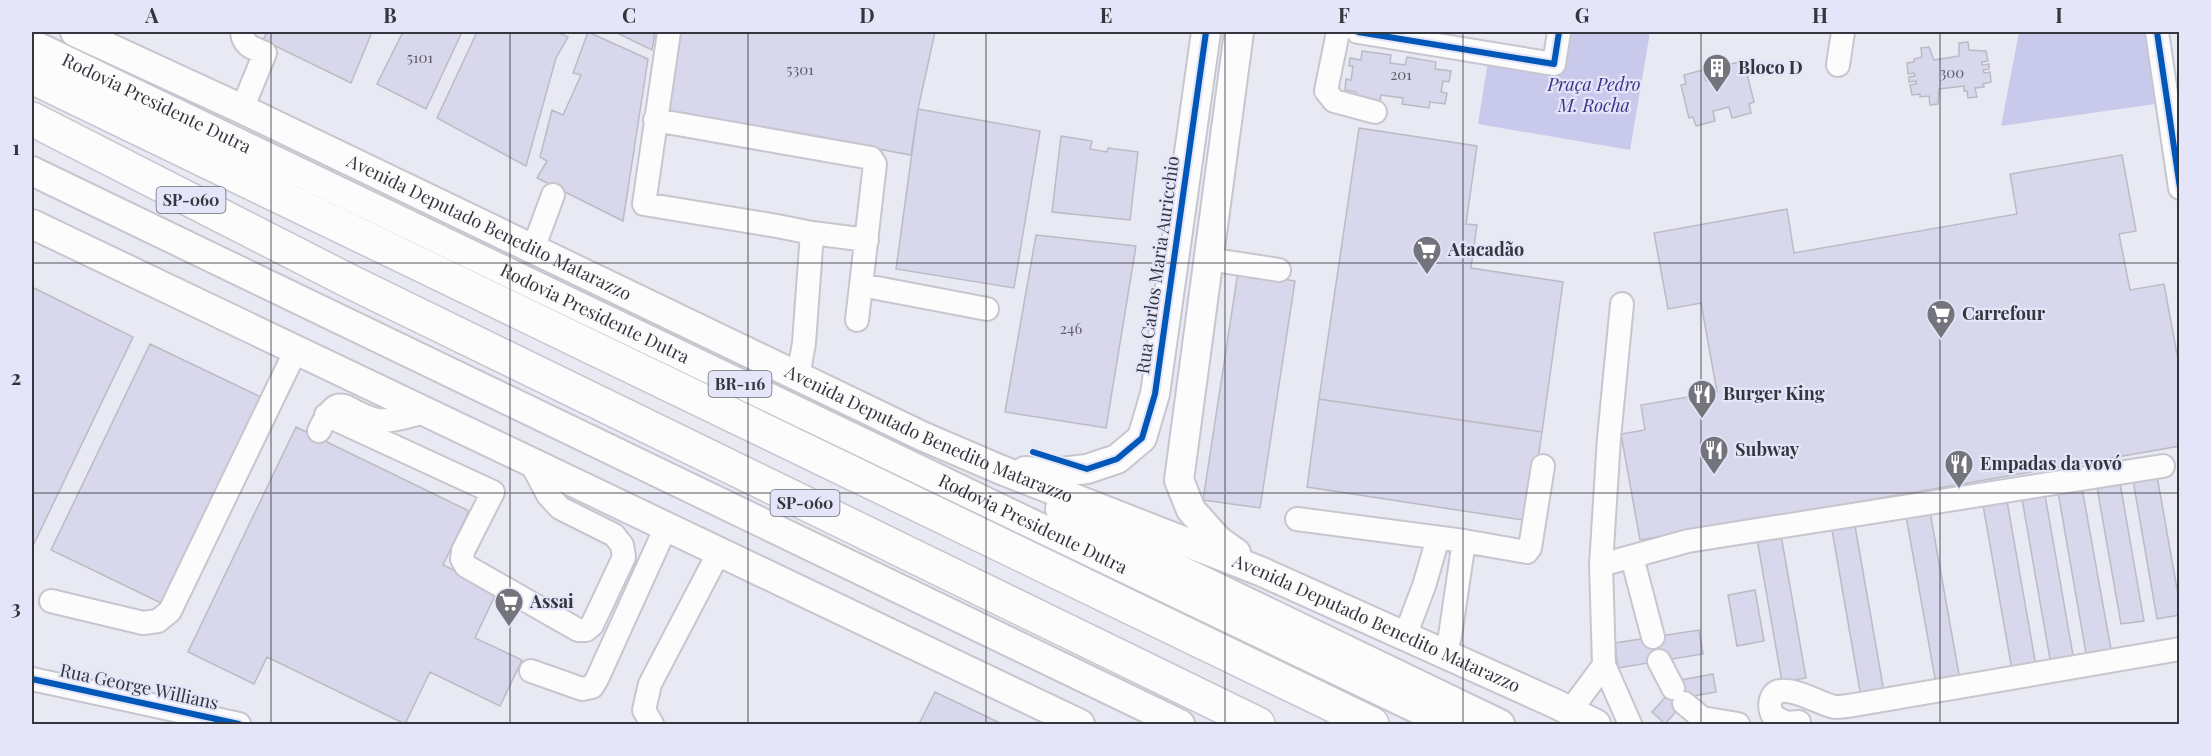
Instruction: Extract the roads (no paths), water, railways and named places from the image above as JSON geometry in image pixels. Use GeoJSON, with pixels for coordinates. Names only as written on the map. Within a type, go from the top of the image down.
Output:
{"type":"FeatureCollection","features":[{"type":"Feature","properties":{"kind":"highway","name":"Rodovia Presidente Dutra"},"geometry":{"type":"LineString","coordinates":[[32,77],[1372,724]]}},
{"type":"Feature","properties":{"kind":"highway","name":"SP-060"},"geometry":{"type":"LineString","coordinates":[[32,119],[351,282],[1258,724]]}},
{"type":"Feature","properties":{"kind":"main road","name":"Rua Carlos Maria Auricchio"},"geometry":{"type":"LineString","coordinates":[[999,469],[1052,473],[1086,468],[1117,459],[1142,438],[1155,394],[1206,32]]}},
{"type":"Feature","properties":{"kind":"main road"},"geometry":{"type":"LineString","coordinates":[[1239,32],[1179,480],[1191,510],[1218,540],[1260,571]]}},
{"type":"Feature","properties":{"kind":"main road","name":"Avenida Deputado Benedito Matarazzo"},"geometry":{"type":"LineString","coordinates":[[85,34],[922,436],[999,469],[1260,571],[1596,724]]}},
{"type":"Feature","properties":{"kind":"main road","name":"Rodovia Presidente Dutra"},"geometry":{"type":"LineString","coordinates":[[32,44],[1449,724]]}},
{"type":"Feature","properties":{"kind":"main road"},"geometry":{"type":"LineString","coordinates":[[32,171],[1179,724]]}},
{"type":"Feature","properties":{"kind":"main road"},"geometry":{"type":"LineString","coordinates":[[32,224],[1080,724]]}},
{"type":"Feature","properties":{"kind":"main road"},"geometry":{"type":"LineString","coordinates":[[922,436],[1112,537],[1500,724]]}},
{"type":"Feature","properties":{"kind":"street"},"geometry":{"type":"LineString","coordinates":[[242,32],[243,40],[248,46],[265,53],[242,109]]}},
{"type":"Feature","properties":{"kind":"street"},"geometry":{"type":"LineString","coordinates":[[669,32],[644,204],[812,233],[867,240]]}},
{"type":"Feature","properties":{"kind":"street"},"geometry":{"type":"LineString","coordinates":[[1338,32],[1326,91],[1334,101],[1375,112]]}},
{"type":"Feature","properties":{"kind":"street"},"geometry":{"type":"LineString","coordinates":[[1358,32],[1385,34],[1554,63],[1559,32]]}},
{"type":"Feature","properties":{"kind":"street"},"geometry":{"type":"LineString","coordinates":[[1838,65],[1843,32]]}},
{"type":"Feature","properties":{"kind":"street"},"geometry":{"type":"LineString","coordinates":[[2160,32],[2174,113],[2180,188]]}},
{"type":"Feature","properties":{"kind":"street"},"geometry":{"type":"LineString","coordinates":[[655,120],[870,158],[875,164],[857,320]]}},
{"type":"Feature","properties":{"kind":"street"},"geometry":{"type":"LineString","coordinates":[[533,249],[553,195]]}},
{"type":"Feature","properties":{"kind":"street"},"geometry":{"type":"LineString","coordinates":[[798,377],[804,344],[812,233]]}},
{"type":"Feature","properties":{"kind":"street"},"geometry":{"type":"LineString","coordinates":[[1208,259],[1279,270]]}},
{"type":"Feature","properties":{"kind":"street"},"geometry":{"type":"LineString","coordinates":[[861,285],[987,309]]}},
{"type":"Feature","properties":{"kind":"street"},"geometry":{"type":"LineString","coordinates":[[1622,304],[1601,565],[1604,665],[1630,724]]}},
{"type":"Feature","properties":{"kind":"street"},"geometry":{"type":"LineString","coordinates":[[51,601],[143,623],[158,621],[170,611],[296,350]]}},
{"type":"Feature","properties":{"kind":"street"},"geometry":{"type":"LineString","coordinates":[[426,412],[391,420],[379,420],[343,405],[332,407],[322,423],[493,492],[462,551],[462,560],[466,566],[578,630],[586,630],[592,625],[624,557],[621,545],[614,535],[560,508],[548,495],[531,463]]}},
{"type":"Feature","properties":{"kind":"street"},"geometry":{"type":"LineString","coordinates":[[1297,519],[1464,541],[1527,552],[1530,548],[1543,466]]}},
{"type":"Feature","properties":{"kind":"street"},"geometry":{"type":"LineString","coordinates":[[1601,565],[1688,541],[2163,466]]}},
{"type":"Feature","properties":{"kind":"street"},"geometry":{"type":"LineString","coordinates":[[531,670],[582,689],[592,687],[666,527]]}},
{"type":"Feature","properties":{"kind":"street"},"geometry":{"type":"LineString","coordinates":[[1405,636],[1425,586],[1438,538]]}},
{"type":"Feature","properties":{"kind":"street"},"geometry":{"type":"LineString","coordinates":[[1445,654],[1450,636],[1464,541]]}},
{"type":"Feature","properties":{"kind":"street"},"geometry":{"type":"LineString","coordinates":[[652,724],[644,710],[650,684],[719,552]]}},
{"type":"Feature","properties":{"kind":"street"},"geometry":{"type":"LineString","coordinates":[[1632,557],[1653,638]]}},
{"type":"Feature","properties":{"kind":"street"},"geometry":{"type":"LineString","coordinates":[[1826,712],[1794,692],[1782,690],[1771,699],[1770,708],[1780,722],[1826,712],[1854,705],[2180,649]]}},
{"type":"Feature","properties":{"kind":"street"},"geometry":{"type":"LineString","coordinates":[[1659,661],[1679,695],[1702,718],[1738,724]]}},
{"type":"Feature","properties":{"kind":"street"},"geometry":{"type":"LineString","coordinates":[[1570,711],[1604,665]]}},
{"type":"Feature","properties":{"kind":"street","name":"Rua George Willians"},"geometry":{"type":"LineString","coordinates":[[32,679],[239,724]]}},
{"type":"Feature","properties":{"kind":"place","name":"Bloco D"},"geometry":{"type":"Point","coordinates":[1717,94]}},
{"type":"Feature","properties":{"kind":"place","name":"Atacadão"},"geometry":{"type":"Point","coordinates":[1427,276]}},
{"type":"Feature","properties":{"kind":"place","name":"Carrefour"},"geometry":{"type":"Point","coordinates":[1941,340]}},
{"type":"Feature","properties":{"kind":"place","name":"Burger King"},"geometry":{"type":"Point","coordinates":[1702,420]}},
{"type":"Feature","properties":{"kind":"place","name":"Subway"},"geometry":{"type":"Point","coordinates":[1714,476]}},
{"type":"Feature","properties":{"kind":"place","name":"Empadas da vovó"},"geometry":{"type":"Point","coordinates":[1959,490]}},
{"type":"Feature","properties":{"kind":"place","name":"Assai"},"geometry":{"type":"Point","coordinates":[509,628]}},
{"type":"Feature","properties":{"kind":"park label","name":"Praça Pedro M. Rocha"},"geometry":{"type":"Point","coordinates":[1594,95]}}]}
